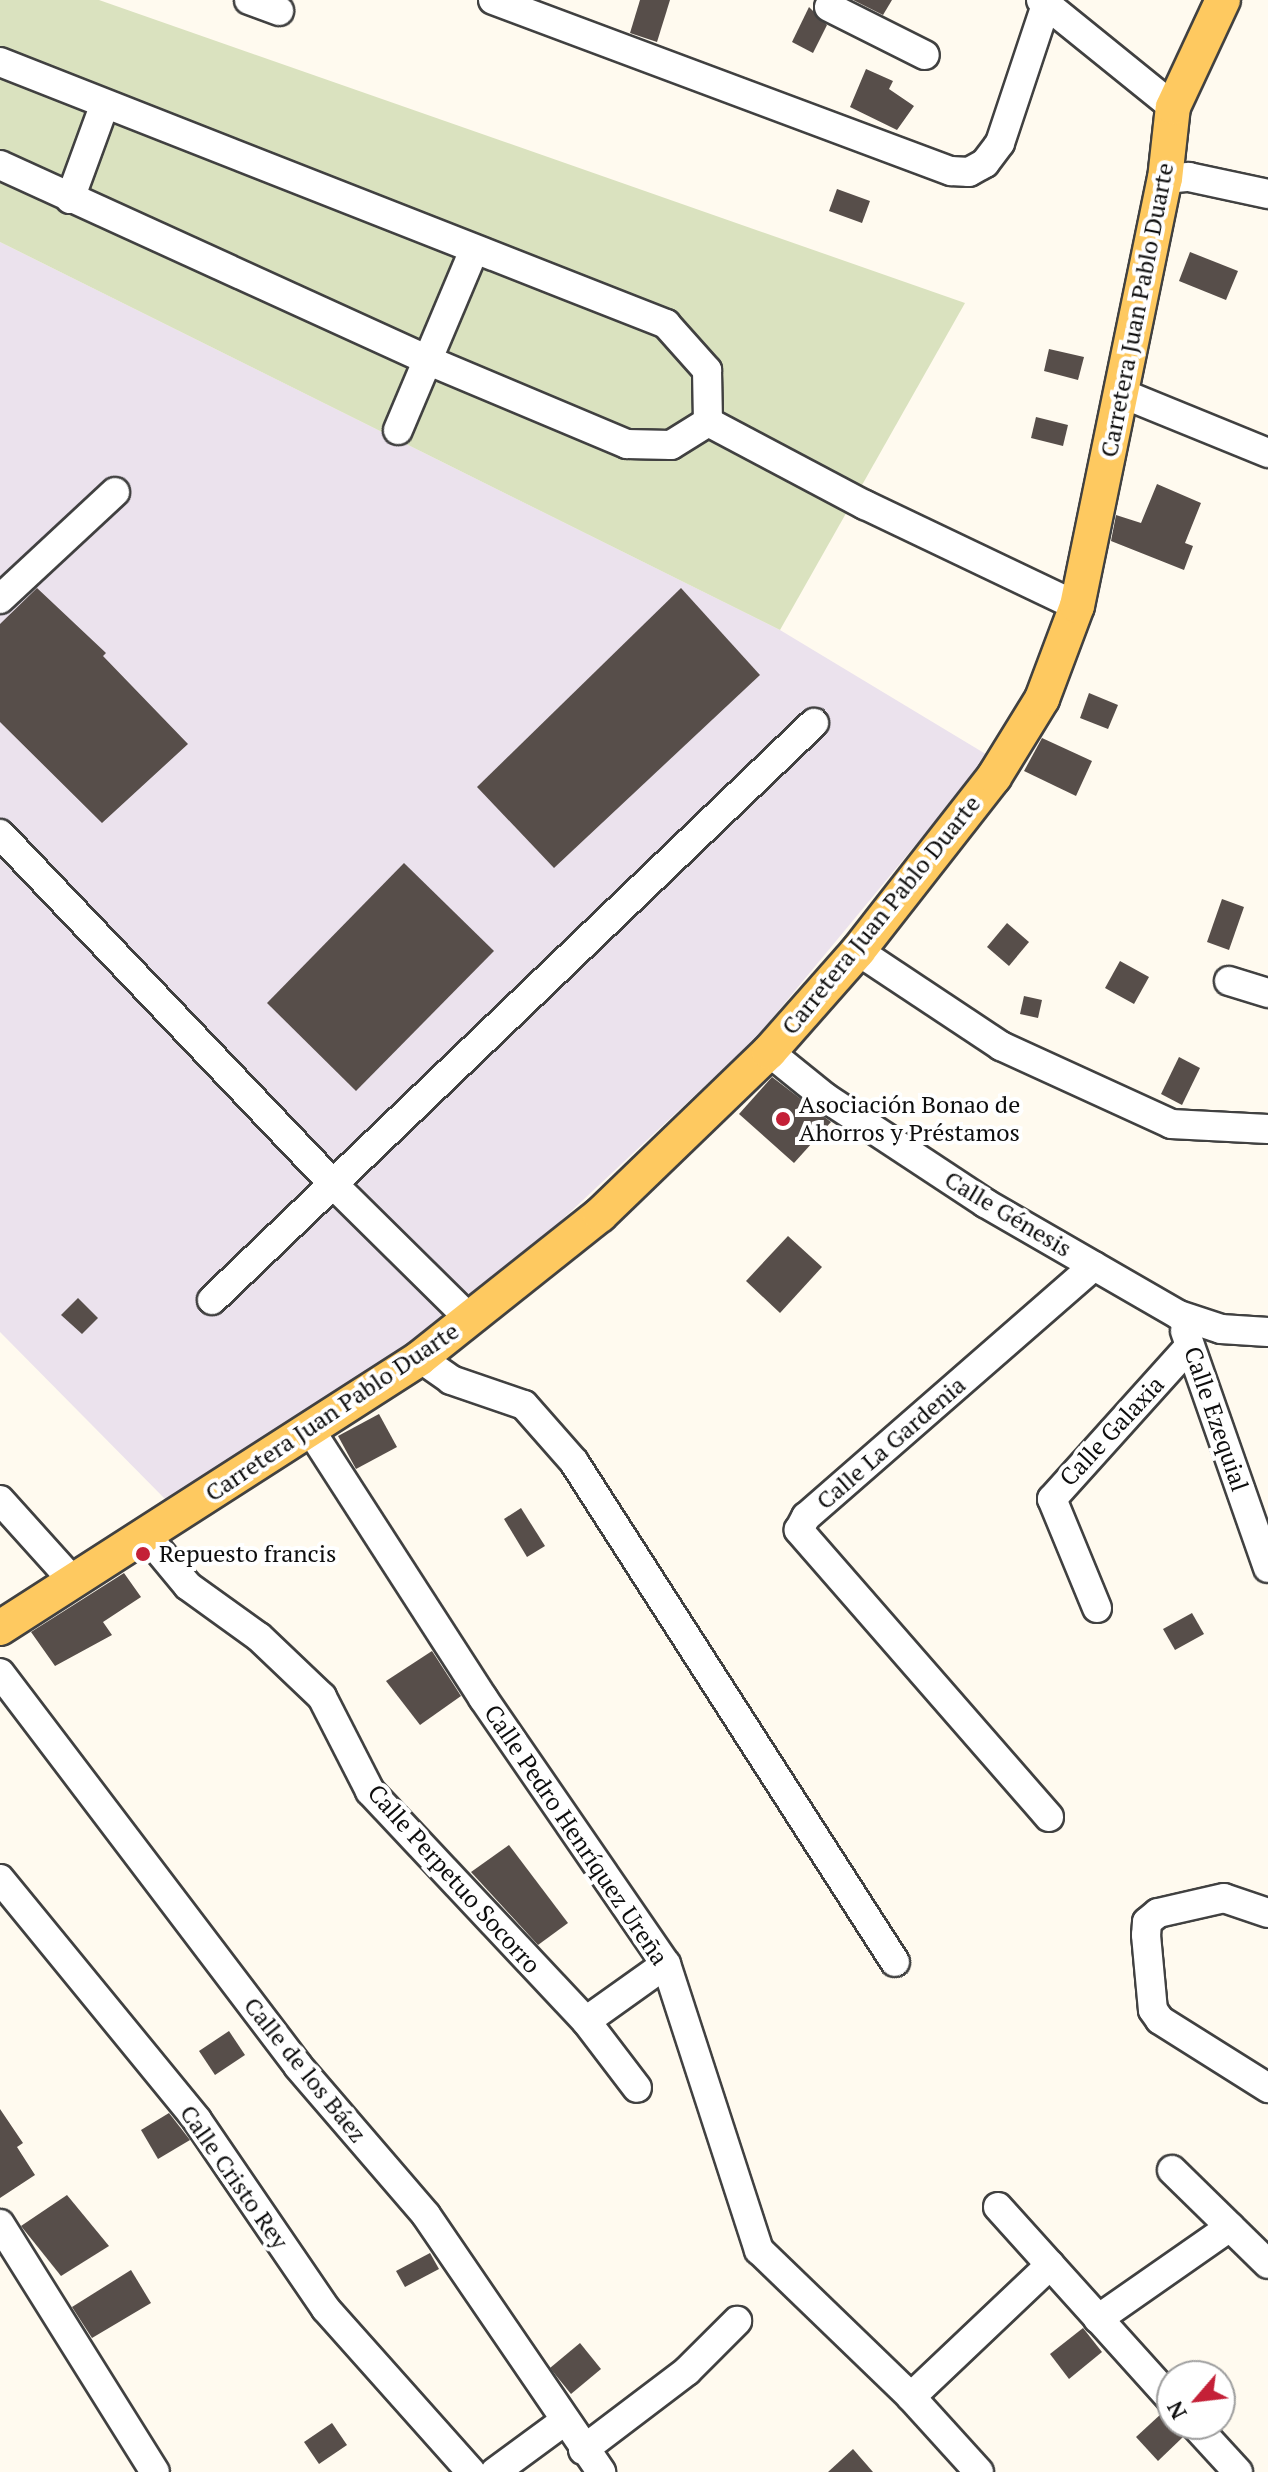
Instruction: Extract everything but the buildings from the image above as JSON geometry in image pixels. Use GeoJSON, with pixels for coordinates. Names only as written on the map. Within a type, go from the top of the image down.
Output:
{"type":"FeatureCollection","features":[{"type":"Feature","properties":{"kind":"main road","name":"Carretera Juan Pablo Duarte"},"geometry":{"type":"LineString","coordinates":[[4,1618],[73,1581],[311,1431],[420,1358],[600,1215],[769,1052],[858,951],[994,777],[1042,699],[1077,606],[1165,179],[1173,107],[1223,0]]}},
{"type":"Feature","properties":{"kind":"street"},"geometry":{"type":"LineString","coordinates":[[249,0],[279,11]]}},
{"type":"Feature","properties":{"kind":"street"},"geometry":{"type":"LineString","coordinates":[[493,0],[951,171],[969,172],[985,163],[1000,143],[1043,2],[1173,107]]}},
{"type":"Feature","properties":{"kind":"street"},"geometry":{"type":"LineString","coordinates":[[824,2],[925,55]]}},
{"type":"Feature","properties":{"kind":"street"},"geometry":{"type":"LineString","coordinates":[[0,62],[104,106],[666,324],[707,370],[708,422]]}},
{"type":"Feature","properties":{"kind":"street"},"geometry":{"type":"LineString","coordinates":[[70,199],[104,106]]}},
{"type":"Feature","properties":{"kind":"street"},"geometry":{"type":"LineString","coordinates":[[0,165],[427,360],[627,444],[671,445],[708,422]]}},
{"type":"Feature","properties":{"kind":"street"},"geometry":{"type":"LineString","coordinates":[[1165,179],[1189,177],[1268,194]]}},
{"type":"Feature","properties":{"kind":"street"},"geometry":{"type":"LineString","coordinates":[[398,430],[474,250]]}},
{"type":"Feature","properties":{"kind":"street"},"geometry":{"type":"LineString","coordinates":[[1121,393],[1268,453]]}},
{"type":"Feature","properties":{"kind":"street"},"geometry":{"type":"LineString","coordinates":[[708,422],[865,505],[1077,606]]}},
{"type":"Feature","properties":{"kind":"street"},"geometry":{"type":"LineString","coordinates":[[0,599],[115,492]]}},
{"type":"Feature","properties":{"kind":"street"},"geometry":{"type":"LineString","coordinates":[[212,1300],[335,1186],[814,723]]}},
{"type":"Feature","properties":{"kind":"street"},"geometry":{"type":"LineString","coordinates":[[0,834],[335,1186],[470,1319]]}},
{"type":"Feature","properties":{"kind":"street"},"geometry":{"type":"LineString","coordinates":[[858,951],[1001,1046],[1171,1124],[1268,1129]]}},
{"type":"Feature","properties":{"kind":"street"},"geometry":{"type":"LineString","coordinates":[[1229,981],[1268,993]]}},
{"type":"Feature","properties":{"kind":"street","name":"Calle Génesis"},"geometry":{"type":"LineString","coordinates":[[769,1052],[826,1098],[985,1203],[1179,1315],[1221,1329],[1268,1332]]}},
{"type":"Feature","properties":{"kind":"street","name":"Calle La Gardenia"},"geometry":{"type":"LineString","coordinates":[[1049,1817],[799,1530],[806,1517],[1094,1266]]}},
{"type":"Feature","properties":{"kind":"street","name":"Calle Ezequial"},"geometry":{"type":"LineString","coordinates":[[1179,1315],[1268,1568]]}},
{"type":"Feature","properties":{"kind":"street","name":"Calle Galaxia"},"geometry":{"type":"LineString","coordinates":[[1097,1608],[1052,1499],[1190,1346]]}},
{"type":"Feature","properties":{"kind":"street"},"geometry":{"type":"LineString","coordinates":[[420,1358],[451,1380],[524,1405],[574,1462],[895,1962]]}},
{"type":"Feature","properties":{"kind":"street","name":"Calle Pedro Henríquez Ureña"},"geometry":{"type":"LineString","coordinates":[[311,1431],[483,1698],[666,1964],[759,2250],[911,2397],[979,2472]]}},
{"type":"Feature","properties":{"kind":"street"},"geometry":{"type":"LineString","coordinates":[[0,1500],[73,1581]]}},
{"type":"Feature","properties":{"kind":"street","name":"Calle Perpetuo Socorro"},"geometry":{"type":"LineString","coordinates":[[145,1534],[188,1586],[259,1637],[322,1697],[370,1791],[586,2021],[637,2088]]}},
{"type":"Feature","properties":{"kind":"street","name":"Calle de los Báez"},"geometry":{"type":"LineString","coordinates":[[0,1673],[298,2066],[426,2215],[563,2422],[601,2472]]}},
{"type":"Feature","properties":{"kind":"street","name":"Calle Cristo Rey"},"geometry":{"type":"LineString","coordinates":[[0,1879],[197,2120],[326,2309],[471,2472]]}},
{"type":"Feature","properties":{"kind":"street"},"geometry":{"type":"LineString","coordinates":[[1268,1913],[1224,1898],[1158,1913],[1147,1922],[1146,1935],[1153,2010],[1160,2020],[1268,2088]]}},
{"type":"Feature","properties":{"kind":"street"},"geometry":{"type":"LineString","coordinates":[[586,2021],[666,1964]]}},
{"type":"Feature","properties":{"kind":"street"},"geometry":{"type":"LineString","coordinates":[[1172,2170],[1230,2227],[1263,2248]]}},
{"type":"Feature","properties":{"kind":"street"},"geometry":{"type":"LineString","coordinates":[[998,2207],[1156,2382]]}},
{"type":"Feature","properties":{"kind":"street"},"geometry":{"type":"LineString","coordinates":[[0,2224],[155,2472]]}},
{"type":"Feature","properties":{"kind":"street"},"geometry":{"type":"LineString","coordinates":[[1098,2319],[1230,2227]]}},
{"type":"Feature","properties":{"kind":"street"},"geometry":{"type":"LineString","coordinates":[[911,2397],[1050,2265]]}},
{"type":"Feature","properties":{"kind":"street"},"geometry":{"type":"LineString","coordinates":[[583,2450],[687,2371],[737,2321]]}},
{"type":"Feature","properties":{"kind":"street"},"geometry":{"type":"LineString","coordinates":[[495,2472],[563,2422]]}},
{"type":"Feature","properties":{"kind":"street"},"geometry":{"type":"LineString","coordinates":[[1209,2440],[1238,2472]]}},
{"type":"Feature","properties":{"kind":"shaded area"},"geometry":{"type":"Polygon","coordinates":[[[0,242],[780,630],[989,756],[755,1039],[488,1289],[169,1503],[0,1332],[0,242]]]}},
{"type":"Feature","properties":{"kind":"green space"},"geometry":{"type":"Polygon","coordinates":[[[0,0],[99,0],[965,303],[780,630],[0,242],[0,0]]]}},
{"type":"Feature","properties":{"kind":"place","name":"Asociación Bonao de Ahorros y Préstamos"},"geometry":{"type":"Point","coordinates":[783,1119]}},
{"type":"Feature","properties":{"kind":"place","name":"Repuesto francis"},"geometry":{"type":"Point","coordinates":[143,1554]}}]}
